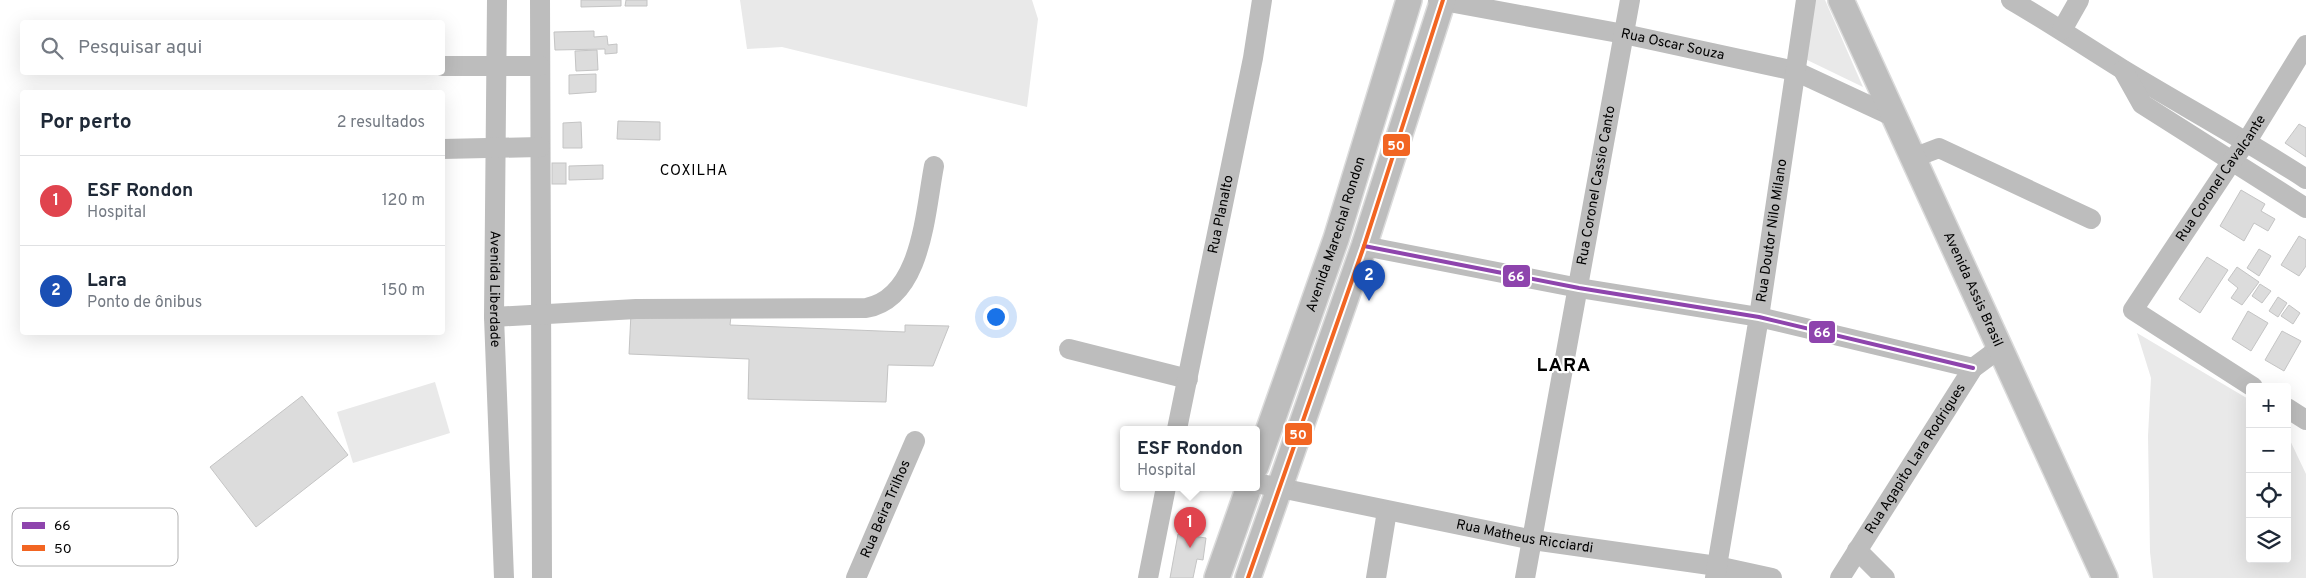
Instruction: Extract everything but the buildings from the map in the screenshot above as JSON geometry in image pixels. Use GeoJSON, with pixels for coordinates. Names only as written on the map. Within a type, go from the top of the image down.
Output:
{"type":"FeatureCollection","features":[{"type":"Feature","properties":{"kind":"main road","name":"Avenida Marechal Rondon"},"geometry":{"type":"LineString","coordinates":[[1260,455],[1336,239],[1410,0]]}},
{"type":"Feature","properties":{"kind":"main road","name":"Avenida Marechal Rondon"},"geometry":{"type":"LineString","coordinates":[[1248,578],[1267,486],[1364,246],[1441,0]]}},
{"type":"Feature","properties":{"kind":"main road","name":"Avenida Assis Brasil"},"geometry":{"type":"LineString","coordinates":[[1841,0],[2105,578]]}},
{"type":"Feature","properties":{"kind":"main road"},"geometry":{"type":"LineString","coordinates":[[1217,578],[1248,491]]}},
{"type":"Feature","properties":{"kind":"street","name":"Avenida Liberdade"},"geometry":{"type":"LineString","coordinates":[[497,0],[494,317],[504,578]]}},
{"type":"Feature","properties":{"kind":"street"},"geometry":{"type":"LineString","coordinates":[[540,0],[542,578]]}},
{"type":"Feature","properties":{"kind":"street","name":"Rua Planalto"},"geometry":{"type":"LineString","coordinates":[[1179,426],[1253,58],[1262,0]]}},
{"type":"Feature","properties":{"kind":"street","name":"Rua Oscar Souza"},"geometry":{"type":"LineString","coordinates":[[1441,0],[1624,34],[1796,71],[1894,117]]}},
{"type":"Feature","properties":{"kind":"street","name":"Rua Coronel Cassio Canto"},"geometry":{"type":"LineString","coordinates":[[1525,578],[1630,0]]}},
{"type":"Feature","properties":{"kind":"street","name":"Rua Doutor Nilo Milano"},"geometry":{"type":"LineString","coordinates":[[1716,572],[1759,317],[1806,0]]}},
{"type":"Feature","properties":{"kind":"street"},"geometry":{"type":"LineString","coordinates":[[2011,0],[2122,69],[2248,141],[2306,179]]}},
{"type":"Feature","properties":{"kind":"street"},"geometry":{"type":"LineString","coordinates":[[2062,30],[2079,0]]}},
{"type":"Feature","properties":{"kind":"street","name":"Rua Coronel Cavalcante"},"geometry":{"type":"LineString","coordinates":[[2248,383],[2133,310],[2232,161],[2248,141],[2306,45]]}},
{"type":"Feature","properties":{"kind":"street"},"geometry":{"type":"LineString","coordinates":[[445,66],[540,66]]}},
{"type":"Feature","properties":{"kind":"street"},"geometry":{"type":"LineString","coordinates":[[2122,69],[2142,104],[2306,208]]}},
{"type":"Feature","properties":{"kind":"street"},"geometry":{"type":"LineString","coordinates":[[2175,125],[2187,106]]}},
{"type":"Feature","properties":{"kind":"street"},"geometry":{"type":"LineString","coordinates":[[445,149],[495,146],[540,147]]}},
{"type":"Feature","properties":{"kind":"street"},"geometry":{"type":"LineString","coordinates":[[1913,158],[1939,148],[2091,219]]}},
{"type":"Feature","properties":{"kind":"street"},"geometry":{"type":"LineString","coordinates":[[494,317],[636,309],[866,308],[880,306],[894,294],[917,256],[934,166]]}},
{"type":"Feature","properties":{"kind":"street"},"geometry":{"type":"LineString","coordinates":[[1364,246],[1579,288],[1759,317],[1974,368]]}},
{"type":"Feature","properties":{"kind":"street","name":"Rua Agapito Lara Rodrigues"},"geometry":{"type":"LineString","coordinates":[[1840,578],[1974,368],[2000,348]]}},
{"type":"Feature","properties":{"kind":"street"},"geometry":{"type":"LineString","coordinates":[[1070,349],[1188,378]]}},
{"type":"Feature","properties":{"kind":"street"},"geometry":{"type":"LineString","coordinates":[[2291,411],[2306,420]]}},
{"type":"Feature","properties":{"kind":"street","name":"Rua Beira Trilhos"},"geometry":{"type":"LineString","coordinates":[[856,578],[915,441]]}},
{"type":"Feature","properties":{"kind":"street","name":"Rua Matheus Ricciardi"},"geometry":{"type":"LineString","coordinates":[[1267,486],[1533,540],[1716,572],[1772,578]]}},
{"type":"Feature","properties":{"kind":"street"},"geometry":{"type":"LineString","coordinates":[[1148,578],[1165,491]]}},
{"type":"Feature","properties":{"kind":"street"},"geometry":{"type":"LineString","coordinates":[[1376,578],[1387,510]]}},
{"type":"Feature","properties":{"kind":"street"},"geometry":{"type":"LineString","coordinates":[[1857,550],[1885,578]]}},
{"type":"Feature","properties":{"kind":"shaded area"},"geometry":{"type":"Polygon","coordinates":[[[740,0],[1032,0],[1038,19],[1027,107],[782,47],[747,49],[740,0]]]}},
{"type":"Feature","properties":{"kind":"shaded area"},"geometry":{"type":"Polygon","coordinates":[[[1810,0],[1825,0],[1863,87],[1801,57],[1810,0]]]}},
{"type":"Feature","properties":{"kind":"shaded area"},"geometry":{"type":"Polygon","coordinates":[[[2137,333],[2246,398],[2246,563],[2291,563],[2291,442],[2306,474],[2306,578],[2153,578],[2150,552],[2148,436],[2151,378],[2137,333]]]}},
{"type":"Feature","properties":{"kind":"shaded area"},"geometry":{"type":"Polygon","coordinates":[[[435,382],[450,433],[353,463],[337,412],[435,382]]]}},
{"type":"Feature","properties":{"kind":"transit line","name":"50"},"geometry":{"type":"LineString","coordinates":[[1248,578],[1364,246],[1443,0]]}},
{"type":"Feature","properties":{"kind":"transit line","name":"66"},"geometry":{"type":"LineString","coordinates":[[1364,246],[1579,288],[1759,317],[1973,368]]}},
{"type":"Feature","properties":{"kind":"place","name":"Lara"},"geometry":{"type":"Point","coordinates":[1369,301]}},
{"type":"Feature","properties":{"kind":"place","name":"ESF Rondon"},"geometry":{"type":"Point","coordinates":[1190,548]}},
{"type":"Feature","properties":{"kind":"district","name":"COXILHA"},"geometry":{"type":"Point","coordinates":[694,171]}},
{"type":"Feature","properties":{"kind":"district","name":"LARA"},"geometry":{"type":"Point","coordinates":[1564,366]}}]}
